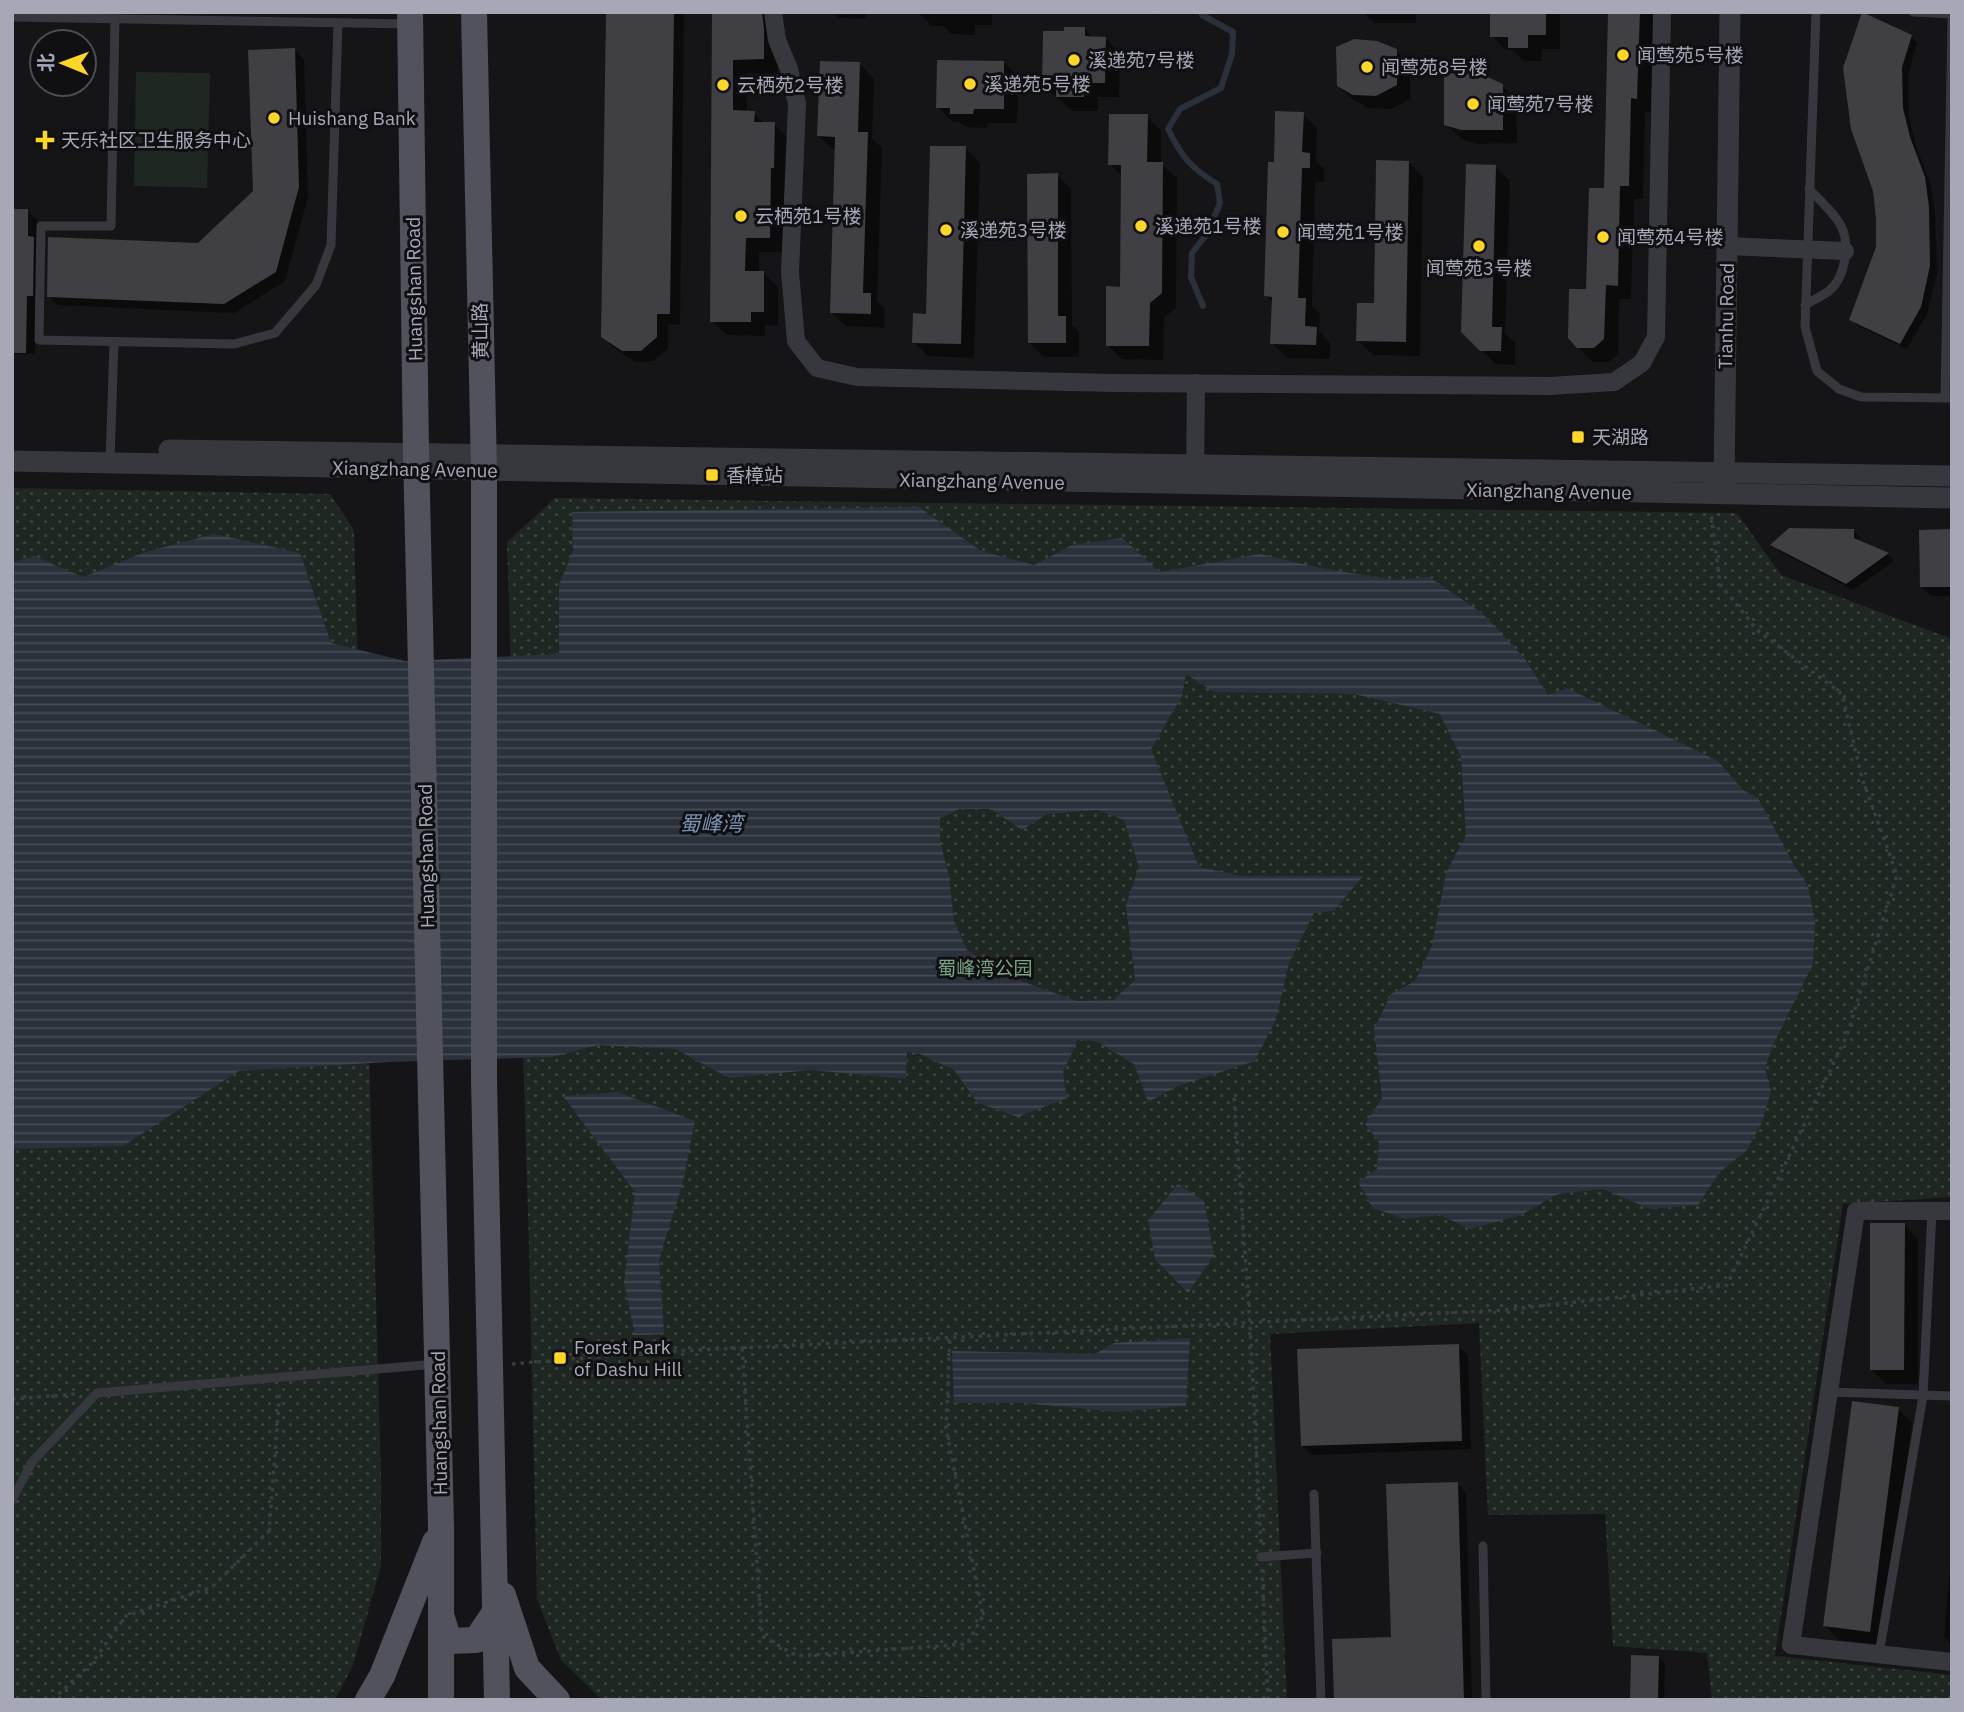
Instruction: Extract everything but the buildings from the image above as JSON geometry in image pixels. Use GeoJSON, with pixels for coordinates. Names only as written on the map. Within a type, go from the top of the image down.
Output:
{"type":"FeatureCollection","features":[{"type":"Feature","properties":{"kind":"main road","name":"黄山路"},"geometry":{"type":"LineString","coordinates":[[474,12],[485,649],[484,1078],[497,1700]]}},
{"type":"Feature","properties":{"kind":"main road","name":"Huangshan Road"},"geometry":{"type":"LineString","coordinates":[[410,18],[416,461],[441,1527],[442,1700]]}},
{"type":"Feature","properties":{"kind":"main road"},"geometry":{"type":"LineString","coordinates":[[368,1700],[382,1676],[441,1527]]}},
{"type":"Feature","properties":{"kind":"main road"},"geometry":{"type":"LineString","coordinates":[[494,1566],[527,1668],[557,1700]]}},
{"type":"Feature","properties":{"kind":"main road"},"geometry":{"type":"LineString","coordinates":[[440,1613],[449,1641],[476,1640],[495,1612]]}},
{"type":"Feature","properties":{"kind":"street"},"geometry":{"type":"LineString","coordinates":[[774,12],[777,40],[789,69],[797,104],[790,272],[796,341],[817,368],[857,377],[1549,386],[1614,382],[1642,363],[1656,337],[1662,12]]}},
{"type":"Feature","properties":{"kind":"street","name":"Tianhu Road"},"geometry":{"type":"LineString","coordinates":[[1719,487],[1727,246],[1730,12]]}},
{"type":"Feature","properties":{"kind":"street"},"geometry":{"type":"LineString","coordinates":[[1727,246],[1845,251]]}},
{"type":"Feature","properties":{"kind":"street"},"geometry":{"type":"LineString","coordinates":[[1195,475],[1196,383]]}},
{"type":"Feature","properties":{"kind":"street","name":"Xiangzhang Avenue"},"geometry":{"type":"LineString","coordinates":[[12,447],[110,456]]}},
{"type":"Feature","properties":{"kind":"street","name":"Xiangzhang Avenue"},"geometry":{"type":"LineString","coordinates":[[12,461],[110,456],[1195,475],[1719,487],[1952,498]]}},
{"type":"Feature","properties":{"kind":"street","name":"Xiangzhang Avenue"},"geometry":{"type":"LineString","coordinates":[[1719,487],[1952,476]]}},
{"type":"Feature","properties":{"kind":"street"},"geometry":{"type":"LineString","coordinates":[[1952,1210],[1856,1211],[1791,1645],[1952,1662]]}},
{"type":"Feature","properties":{"kind":"lane"},"geometry":{"type":"LineString","coordinates":[[1816,12],[1805,327],[1818,371],[1839,389],[1861,397],[1948,398],[1952,16],[1913,12]]}},
{"type":"Feature","properties":{"kind":"lane"},"geometry":{"type":"LineString","coordinates":[[12,17],[115,19],[180,16],[338,23],[410,18]]}},
{"type":"Feature","properties":{"kind":"lane"},"geometry":{"type":"LineString","coordinates":[[115,19],[111,226],[41,226],[39,341],[234,344],[275,333],[316,285],[331,245],[338,23]]}},
{"type":"Feature","properties":{"kind":"lane"},"geometry":{"type":"LineString","coordinates":[[1805,304],[1831,289],[1843,271],[1845,251],[1842,228],[1809,190]]}},
{"type":"Feature","properties":{"kind":"lane"},"geometry":{"type":"LineString","coordinates":[[110,456],[114,342]]}},
{"type":"Feature","properties":{"kind":"lane"},"geometry":{"type":"LineString","coordinates":[[1879,1654],[1923,1396],[1932,1211]]}},
{"type":"Feature","properties":{"kind":"lane"},"geometry":{"type":"LineString","coordinates":[[12,1500],[32,1462],[97,1392],[437,1364]]}},
{"type":"Feature","properties":{"kind":"lane"},"geometry":{"type":"LineString","coordinates":[[1829,1392],[1952,1396]]}},
{"type":"Feature","properties":{"kind":"lane"},"geometry":{"type":"LineString","coordinates":[[1314,1494],[1321,1700]]}},
{"type":"Feature","properties":{"kind":"lane"},"geometry":{"type":"LineString","coordinates":[[1483,1546],[1486,1700]]}},
{"type":"Feature","properties":{"kind":"lane"},"geometry":{"type":"LineString","coordinates":[[1261,1557],[1317,1553]]}},
{"type":"Feature","properties":{"kind":"path"},"geometry":{"type":"LineString","coordinates":[[490,1365],[658,1352],[1505,1310],[1727,1286],[1847,1035],[1897,875],[1862,778],[1842,694],[1757,630],[1720,584],[1719,487]]}},
{"type":"Feature","properties":{"kind":"path"},"geometry":{"type":"LineString","coordinates":[[1234,1098],[1250,1324],[1268,1700]]}},
{"type":"Feature","properties":{"kind":"path"},"geometry":{"type":"LineString","coordinates":[[742,1348],[761,1636],[797,1656],[967,1644],[983,1616],[946,1428],[950,1338]]}},
{"type":"Feature","properties":{"kind":"path"},"geometry":{"type":"LineString","coordinates":[[52,1700],[91,1664],[127,1616],[212,1587],[269,1531],[281,1378]]}},
{"type":"Feature","properties":{"kind":"path"},"geometry":{"type":"LineString","coordinates":[[12,1399],[97,1392]]}},
{"type":"Feature","properties":{"kind":"green space"},"geometry":{"type":"Polygon","coordinates":[[[136,72],[210,73],[207,188],[134,186],[136,72]]]}},
{"type":"Feature","properties":{"kind":"green space"},"geometry":{"type":"Polygon","coordinates":[[[12,488],[330,494],[354,530],[381,1473],[381,1566],[353,1665],[335,1700],[12,1700],[12,488]]]}},
{"type":"Feature","properties":{"kind":"green space","name":"蜀峰湾公园"},"geometry":{"type":"Polygon","coordinates":[[[555,498],[1737,513],[1781,575],[1952,639],[1952,1197],[1843,1204],[1775,1656],[1952,1675],[1952,1700],[1712,1700],[1707,1653],[1613,1646],[1605,1514],[1488,1515],[1479,1323],[1270,1334],[1287,1700],[949,1700],[926,1697],[896,1700],[602,1700],[561,1660],[537,1599],[507,542],[555,498]]]}},
{"type":"Feature","properties":{"kind":"water","name":"蜀峰湾"},"geometry":{"type":"Polygon","coordinates":[[[919,507],[981,551],[1034,565],[1072,545],[1122,538],[1160,572],[1260,554],[1320,568],[1395,580],[1429,577],[1482,613],[1525,659],[1548,695],[1567,688],[1718,761],[1743,790],[1758,798],[1808,886],[1815,922],[1813,964],[1773,1045],[1765,1068],[1771,1091],[1762,1122],[1747,1150],[1720,1172],[1698,1205],[1650,1209],[1603,1189],[1558,1194],[1521,1215],[1470,1229],[1440,1215],[1405,1219],[1373,1208],[1358,1182],[1377,1169],[1379,1142],[1365,1124],[1382,1098],[1374,1029],[1391,994],[1415,981],[1432,946],[1446,873],[1466,835],[1461,757],[1440,714],[1354,694],[1214,692],[1186,674],[1182,696],[1151,749],[1199,867],[1242,876],[1363,876],[1334,911],[1314,913],[1289,963],[1276,1019],[1255,1061],[1178,1086],[1148,1102],[1134,1064],[1096,1041],[1078,1040],[1063,1072],[1067,1098],[1018,1117],[978,1103],[954,1070],[920,1054],[907,1052],[906,1079],[811,1070],[729,1078],[675,1049],[599,1045],[552,1057],[387,1062],[239,1071],[123,1146],[12,1149],[12,563],[34,556],[83,577],[146,552],[214,534],[300,553],[331,643],[405,661],[559,654],[559,585],[573,551],[572,512],[919,507]],[[960,809],[940,818],[940,841],[949,876],[954,921],[967,950],[1016,979],[1077,1001],[1113,1000],[1135,980],[1126,905],[1139,867],[1124,820],[1098,810],[1047,814],[1022,830],[991,809],[960,809]]]}},
{"type":"Feature","properties":{"kind":"water"},"geometry":{"type":"Polygon","coordinates":[[[617,1092],[695,1121],[683,1182],[659,1260],[664,1334],[635,1335],[624,1282],[635,1192],[563,1096],[617,1092]]]}},
{"type":"Feature","properties":{"kind":"water"},"geometry":{"type":"Polygon","coordinates":[[[1178,1184],[1204,1201],[1214,1255],[1188,1293],[1155,1259],[1148,1220],[1178,1184]]]}},
{"type":"Feature","properties":{"kind":"water"},"geometry":{"type":"Polygon","coordinates":[[[1190,1338],[1186,1406],[1116,1412],[1026,1403],[954,1403],[952,1351],[1095,1354],[1114,1343],[1190,1338]]]}},
{"type":"Feature","properties":{"kind":"waterway"},"geometry":{"type":"LineString","coordinates":[[1202,12],[1202,15],[1233,32],[1232,54],[1221,88],[1180,109],[1168,129],[1188,161],[1217,184],[1220,203],[1207,234],[1192,253],[1191,277],[1203,306]]}},
{"type":"Feature","properties":{"kind":"place","name":"闻莺苑5号楼"},"geometry":{"type":"Point","coordinates":[1623,55]}},
{"type":"Feature","properties":{"kind":"place","name":"溪递苑7号楼"},"geometry":{"type":"Point","coordinates":[1074,60]}},
{"type":"Feature","properties":{"kind":"place","name":"闻莺苑8号楼"},"geometry":{"type":"Point","coordinates":[1367,67]}},
{"type":"Feature","properties":{"kind":"place","name":"溪递苑5号楼"},"geometry":{"type":"Point","coordinates":[970,84]}},
{"type":"Feature","properties":{"kind":"place","name":"云栖苑2号楼"},"geometry":{"type":"Point","coordinates":[723,85]}},
{"type":"Feature","properties":{"kind":"place","name":"闻莺苑7号楼"},"geometry":{"type":"Point","coordinates":[1473,104]}},
{"type":"Feature","properties":{"kind":"place","name":"Huishang Bank"},"geometry":{"type":"Point","coordinates":[274,118]}},
{"type":"Feature","properties":{"kind":"place","name":"天乐社区卫生服务中心"},"geometry":{"type":"Point","coordinates":[45,140]}},
{"type":"Feature","properties":{"kind":"place","name":"云栖苑1号楼"},"geometry":{"type":"Point","coordinates":[741,216]}},
{"type":"Feature","properties":{"kind":"place","name":"溪递苑1号楼"},"geometry":{"type":"Point","coordinates":[1141,226]}},
{"type":"Feature","properties":{"kind":"place","name":"溪递苑3号楼"},"geometry":{"type":"Point","coordinates":[946,230]}},
{"type":"Feature","properties":{"kind":"place","name":"闻莺苑1号楼"},"geometry":{"type":"Point","coordinates":[1283,232]}},
{"type":"Feature","properties":{"kind":"place","name":"闻莺苑4号楼"},"geometry":{"type":"Point","coordinates":[1603,237]}},
{"type":"Feature","properties":{"kind":"place","name":"闻莺苑3号楼"},"geometry":{"type":"Point","coordinates":[1479,246]}},
{"type":"Feature","properties":{"kind":"place","name":"天湖路"},"geometry":{"type":"Point","coordinates":[1578,437]}},
{"type":"Feature","properties":{"kind":"place","name":"香樟站"},"geometry":{"type":"Point","coordinates":[712,475]}},
{"type":"Feature","properties":{"kind":"place","name":"Forest Park of Dashu Hill"},"geometry":{"type":"Point","coordinates":[560,1358]}}]}
